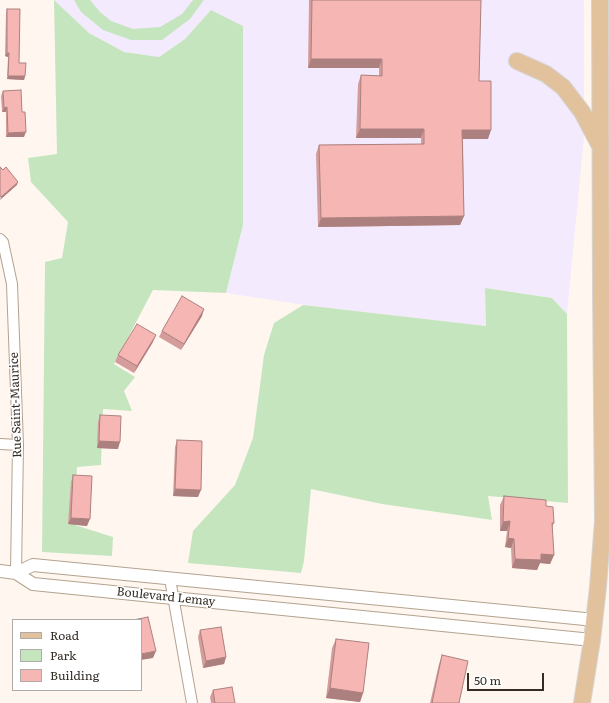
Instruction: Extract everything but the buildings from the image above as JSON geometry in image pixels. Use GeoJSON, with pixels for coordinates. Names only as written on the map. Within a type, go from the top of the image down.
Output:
{"type":"FeatureCollection","features":[{"type":"Feature","properties":{"kind":"main road"},"geometry":{"type":"LineString","coordinates":[[582,703],[592,640],[603,521],[600,0]]}},
{"type":"Feature","properties":{"kind":"main road"},"geometry":{"type":"LineString","coordinates":[[517,61],[546,74],[563,87],[582,112],[601,147]]}},
{"type":"Feature","properties":{"kind":"street","name":"Rue Saint-Maurice"},"geometry":{"type":"LineString","coordinates":[[0,238],[3,242],[12,284],[18,445],[16,573]]}},
{"type":"Feature","properties":{"kind":"street"},"geometry":{"type":"LineString","coordinates":[[0,444],[18,445]]}},
{"type":"Feature","properties":{"kind":"street","name":"Boulevard Lemay"},"geometry":{"type":"LineString","coordinates":[[16,573],[33,565],[594,620]]}},
{"type":"Feature","properties":{"kind":"street","name":"Boulevard Lemay"},"geometry":{"type":"LineString","coordinates":[[0,571],[16,573],[33,584],[592,640]]}},
{"type":"Feature","properties":{"kind":"street"},"geometry":{"type":"LineString","coordinates":[[170,579],[192,703]]}},
{"type":"Feature","properties":{"kind":"street"},"geometry":{"type":"LineString","coordinates":[[320,593],[320,613]]}},
{"type":"Feature","properties":{"kind":"street"},"geometry":{"type":"LineString","coordinates":[[485,609],[485,629]]}},
{"type":"Feature","properties":{"kind":"shaded area"},"geometry":{"type":"Polygon","coordinates":[[[54,0],[584,0],[584,137],[567,314],[552,298],[485,288],[486,326],[311,306],[226,293],[243,225],[211,10],[185,39],[159,57],[124,52],[89,33],[54,0]]]}},
{"type":"Feature","properties":{"kind":"green space"},"geometry":{"type":"Polygon","coordinates":[[[54,0],[89,33],[124,52],[159,57],[185,39],[211,10],[243,26],[243,225],[226,293],[153,290],[114,364],[135,377],[124,391],[132,411],[103,409],[101,465],[77,467],[75,525],[113,537],[112,556],[42,552],[45,262],[62,258],[68,222],[31,182],[28,158],[57,154],[54,0]]]}},
{"type":"Feature","properties":{"kind":"green space"},"geometry":{"type":"Polygon","coordinates":[[[74,0],[90,0],[100,12],[111,21],[133,29],[160,27],[182,14],[193,0],[204,0],[190,19],[162,40],[131,40],[103,30],[81,12],[74,0]]]}},
{"type":"Feature","properties":{"kind":"green space"},"geometry":{"type":"Polygon","coordinates":[[[485,288],[552,298],[567,314],[568,503],[488,496],[492,520],[382,504],[311,489],[304,561],[301,573],[188,563],[193,531],[235,485],[253,438],[264,355],[274,323],[303,305],[486,326],[485,288]]]}}]}
